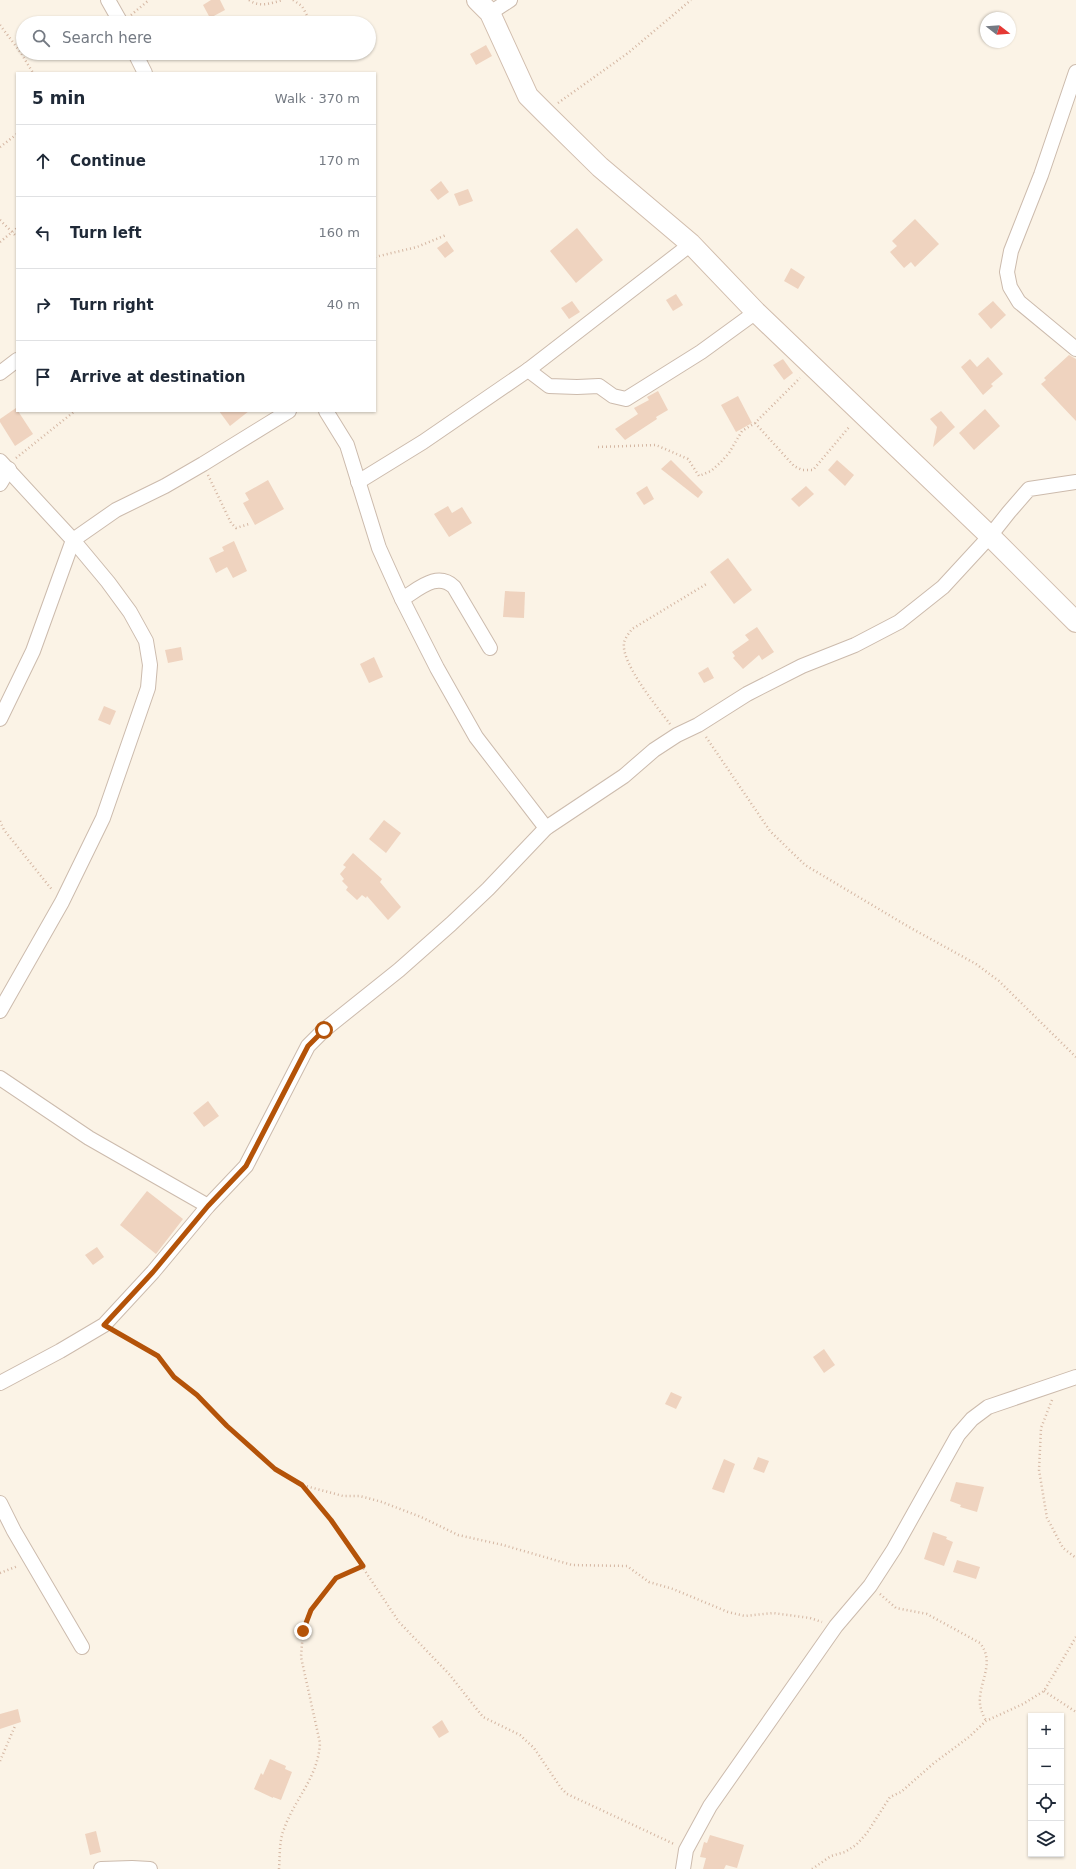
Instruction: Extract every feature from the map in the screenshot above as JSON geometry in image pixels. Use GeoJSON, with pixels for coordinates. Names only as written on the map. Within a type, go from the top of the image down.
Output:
{"type":"FeatureCollection","features":[{"type":"Feature","properties":{"kind":"street"},"geometry":{"type":"LineString","coordinates":[[108,0],[117,16]]}},
{"type":"Feature","properties":{"kind":"street"},"geometry":{"type":"LineString","coordinates":[[510,0],[484,6],[528,96],[600,167],[692,244],[756,312],[990,536],[1076,622]]}},
{"type":"Feature","properties":{"kind":"street"},"geometry":{"type":"LineString","coordinates":[[138,60],[144,72]]}},
{"type":"Feature","properties":{"kind":"street"},"geometry":{"type":"LineString","coordinates":[[1076,72],[1041,175],[1011,251],[1007,272],[1010,287],[1019,302],[1076,349]]}},
{"type":"Feature","properties":{"kind":"street"},"geometry":{"type":"LineString","coordinates":[[358,482],[442,429],[528,370],[692,244]]}},
{"type":"Feature","properties":{"kind":"street"},"geometry":{"type":"LineString","coordinates":[[528,370],[549,386],[599,386],[613,396],[620,399],[626,399],[701,352],[756,312]]}},
{"type":"Feature","properties":{"kind":"street"},"geometry":{"type":"LineString","coordinates":[[0,373],[16,361]]}},
{"type":"Feature","properties":{"kind":"street"},"geometry":{"type":"LineString","coordinates":[[0,719],[32,651],[73,540],[116,510],[165,486],[287,412]]}},
{"type":"Feature","properties":{"kind":"street"},"geometry":{"type":"LineString","coordinates":[[327,412],[347,446],[379,548],[402,599],[438,668],[476,737],[546,828]]}},
{"type":"Feature","properties":{"kind":"street"},"geometry":{"type":"LineString","coordinates":[[0,484],[5,466]]}},
{"type":"Feature","properties":{"kind":"street"},"geometry":{"type":"LineString","coordinates":[[0,1011],[62,902],[103,818],[148,688],[150,665],[146,641],[130,612],[108,582],[73,540],[5,466]]}},
{"type":"Feature","properties":{"kind":"street"},"geometry":{"type":"LineString","coordinates":[[0,1383],[60,1351],[104,1325],[153,1272],[208,1206],[246,1166],[308,1046],[324,1030],[399,970],[451,924],[488,889],[546,828],[624,776],[654,750],[677,735],[698,725],[748,694],[802,666],[855,645],[899,622],[943,587],[990,536],[1008,512],[1029,489],[1076,482]]}},
{"type":"Feature","properties":{"kind":"street"},"geometry":{"type":"LineString","coordinates":[[402,599],[433,581],[440,579],[448,581],[454,587],[490,648]]}},
{"type":"Feature","properties":{"kind":"street"},"geometry":{"type":"LineString","coordinates":[[0,1078],[89,1138],[208,1206]]}},
{"type":"Feature","properties":{"kind":"street"},"geometry":{"type":"LineString","coordinates":[[683,1869],[686,1850],[710,1806],[836,1626],[870,1586],[894,1549],[958,1435],[972,1419],[988,1407],[1076,1377]]}},
{"type":"Feature","properties":{"kind":"street"},"geometry":{"type":"LineString","coordinates":[[0,1503],[14,1531],[82,1647]]}},
{"type":"Feature","properties":{"kind":"street"},"geometry":{"type":"LineString","coordinates":[[101,1869],[150,1869]]}},
{"type":"Feature","properties":{"kind":"path"},"geometry":{"type":"LineString","coordinates":[[129,16],[135,13],[149,0]]}},
{"type":"Feature","properties":{"kind":"path"},"geometry":{"type":"LineString","coordinates":[[249,0],[254,4],[262,5],[283,0]]}},
{"type":"Feature","properties":{"kind":"path"},"geometry":{"type":"LineString","coordinates":[[293,0],[302,6],[307,16]]}},
{"type":"Feature","properties":{"kind":"path"},"geometry":{"type":"LineString","coordinates":[[544,113],[628,54],[691,0]]}},
{"type":"Feature","properties":{"kind":"path"},"geometry":{"type":"LineString","coordinates":[[0,25],[16,46]]}},
{"type":"Feature","properties":{"kind":"path"},"geometry":{"type":"LineString","coordinates":[[25,60],[31,72]]}},
{"type":"Feature","properties":{"kind":"path"},"geometry":{"type":"LineString","coordinates":[[0,147],[16,135]]}},
{"type":"Feature","properties":{"kind":"path"},"geometry":{"type":"LineString","coordinates":[[0,220],[16,236]]}},
{"type":"Feature","properties":{"kind":"path"},"geometry":{"type":"LineString","coordinates":[[0,242],[16,229]]}},
{"type":"Feature","properties":{"kind":"path"},"geometry":{"type":"LineString","coordinates":[[376,257],[417,247],[446,235]]}},
{"type":"Feature","properties":{"kind":"path"},"geometry":{"type":"LineString","coordinates":[[598,447],[656,445],[688,459],[699,476],[711,471],[721,462],[729,453],[742,431],[755,423],[812,366]]}},
{"type":"Feature","properties":{"kind":"path"},"geometry":{"type":"LineString","coordinates":[[5,466],[74,412]]}},
{"type":"Feature","properties":{"kind":"path"},"geometry":{"type":"LineString","coordinates":[[755,423],[794,466],[808,471],[813,470],[861,413]]}},
{"type":"Feature","properties":{"kind":"path"},"geometry":{"type":"LineString","coordinates":[[203,464],[231,523],[236,528],[249,524]]}},
{"type":"Feature","properties":{"kind":"path"},"geometry":{"type":"LineString","coordinates":[[677,735],[630,667],[624,649],[624,641],[632,629],[708,583]]}},
{"type":"Feature","properties":{"kind":"path"},"geometry":{"type":"LineString","coordinates":[[698,725],[770,831],[805,865],[903,924],[976,964],[1000,981],[1076,1057]]}},
{"type":"Feature","properties":{"kind":"path"},"geometry":{"type":"LineString","coordinates":[[0,822],[4,830],[62,902]]}},
{"type":"Feature","properties":{"kind":"path"},"geometry":{"type":"LineString","coordinates":[[104,1325],[158,1356],[174,1377],[197,1395],[227,1426],[275,1469],[302,1485],[343,1496],[360,1496],[382,1502],[421,1517],[458,1535],[504,1545],[572,1566],[627,1566],[649,1582],[673,1589],[728,1612],[745,1616],[773,1613],[793,1615],[810,1618],[836,1626]]}},
{"type":"Feature","properties":{"kind":"path"},"geometry":{"type":"LineString","coordinates":[[1058,1383],[1041,1428],[1039,1470],[1047,1518],[1063,1548],[1076,1558]]}},
{"type":"Feature","properties":{"kind":"path"},"geometry":{"type":"LineString","coordinates":[[302,1485],[331,1520],[399,1622],[449,1674],[483,1717],[520,1735],[534,1748],[561,1788],[568,1794],[686,1850]]}},
{"type":"Feature","properties":{"kind":"path"},"geometry":{"type":"LineString","coordinates":[[0,1572],[32,1561]]}},
{"type":"Feature","properties":{"kind":"path"},"geometry":{"type":"LineString","coordinates":[[278,1869],[283,1831],[315,1771],[319,1758],[320,1743],[301,1657],[303,1631],[311,1610],[336,1578],[363,1566]]}},
{"type":"Feature","properties":{"kind":"path"},"geometry":{"type":"LineString","coordinates":[[870,1586],[896,1608],[927,1614],[980,1643],[986,1650],[987,1660],[980,1697],[980,1708],[986,1721]]}},
{"type":"Feature","properties":{"kind":"path"},"geometry":{"type":"LineString","coordinates":[[812,1869],[831,1856],[845,1852],[856,1846],[867,1833],[890,1797],[901,1792],[934,1763],[969,1737],[986,1721],[1024,1704],[1044,1691],[1076,1637]]}},
{"type":"Feature","properties":{"kind":"path"},"geometry":{"type":"LineString","coordinates":[[1044,1691],[1076,1712]]}},
{"type":"Feature","properties":{"kind":"path"},"geometry":{"type":"LineString","coordinates":[[0,1761],[15,1726]]}},
{"type":"Feature","properties":{"kind":"building"},"geometry":{"type":"Polygon","coordinates":[[[211,0],[220,0],[225,10],[214,16],[209,16],[203,5],[211,0]]]}},
{"type":"Feature","properties":{"kind":"building"},"geometry":{"type":"Polygon","coordinates":[[[486,45],[492,56],[476,65],[470,54],[486,45]]]}},
{"type":"Feature","properties":{"kind":"building"},"geometry":{"type":"Polygon","coordinates":[[[441,181],[449,192],[438,200],[430,190],[441,181]]]}},
{"type":"Feature","properties":{"kind":"building"},"geometry":{"type":"Polygon","coordinates":[[[468,189],[473,201],[459,206],[454,194],[468,189]]]}},
{"type":"Feature","properties":{"kind":"building"},"geometry":{"type":"Polygon","coordinates":[[[915,219],[939,244],[915,267],[911,262],[904,268],[890,252],[897,246],[892,241],[915,219]]]}},
{"type":"Feature","properties":{"kind":"building"},"geometry":{"type":"Polygon","coordinates":[[[577,228],[603,260],[576,283],[550,251],[577,228]]]}},
{"type":"Feature","properties":{"kind":"building"},"geometry":{"type":"Polygon","coordinates":[[[447,241],[454,251],[445,258],[437,248],[447,241]]]}},
{"type":"Feature","properties":{"kind":"building"},"geometry":{"type":"Polygon","coordinates":[[[791,268],[805,277],[798,289],[784,281],[791,268]]]}},
{"type":"Feature","properties":{"kind":"building"},"geometry":{"type":"Polygon","coordinates":[[[676,294],[683,305],[673,311],[666,300],[676,294]]]}},
{"type":"Feature","properties":{"kind":"building"},"geometry":{"type":"Polygon","coordinates":[[[572,301],[580,312],[569,319],[561,308],[572,301]]]}},
{"type":"Feature","properties":{"kind":"building"},"geometry":{"type":"Polygon","coordinates":[[[993,301],[1006,315],[991,329],[978,314],[993,301]]]}},
{"type":"Feature","properties":{"kind":"building"},"geometry":{"type":"Polygon","coordinates":[[[1069,355],[1076,359],[1076,421],[1041,384],[1046,380],[1044,378],[1069,355]]]}},
{"type":"Feature","properties":{"kind":"building"},"geometry":{"type":"Polygon","coordinates":[[[988,357],[1003,374],[991,384],[993,386],[983,395],[961,367],[970,359],[977,367],[988,357]]]}},
{"type":"Feature","properties":{"kind":"building"},"geometry":{"type":"Polygon","coordinates":[[[783,359],[793,373],[784,380],[773,365],[783,359]]]}},
{"type":"Feature","properties":{"kind":"building"},"geometry":{"type":"Polygon","coordinates":[[[658,391],[668,410],[625,440],[615,429],[638,414],[634,408],[649,400],[647,397],[658,391]]]}},
{"type":"Feature","properties":{"kind":"building"},"geometry":{"type":"Polygon","coordinates":[[[738,396],[752,423],[736,432],[721,405],[738,396]]]}},
{"type":"Feature","properties":{"kind":"building"},"geometry":{"type":"Polygon","coordinates":[[[16,408],[16,412],[19,412],[33,434],[15,446],[0,422],[0,419],[16,408]]]}},
{"type":"Feature","properties":{"kind":"building"},"geometry":{"type":"Polygon","coordinates":[[[985,409],[1000,426],[974,450],[959,433],[985,409]]]}},
{"type":"Feature","properties":{"kind":"building"},"geometry":{"type":"Polygon","coordinates":[[[941,411],[955,427],[933,447],[937,427],[930,419],[941,411]]]}},
{"type":"Feature","properties":{"kind":"building"},"geometry":{"type":"Polygon","coordinates":[[[220,412],[248,412],[230,426],[220,412]]]}},
{"type":"Feature","properties":{"kind":"building"},"geometry":{"type":"Polygon","coordinates":[[[671,460],[703,492],[698,498],[661,469],[671,460]]]}},
{"type":"Feature","properties":{"kind":"building"},"geometry":{"type":"Polygon","coordinates":[[[837,460],[854,475],[845,486],[828,470],[837,460]]]}},
{"type":"Feature","properties":{"kind":"building"},"geometry":{"type":"Polygon","coordinates":[[[268,480],[284,509],[255,525],[243,503],[249,500],[245,493],[268,480]]]}},
{"type":"Feature","properties":{"kind":"building"},"geometry":{"type":"Polygon","coordinates":[[[647,486],[654,499],[644,505],[636,493],[647,486]]]}},
{"type":"Feature","properties":{"kind":"building"},"geometry":{"type":"Polygon","coordinates":[[[806,486],[814,494],[799,507],[791,499],[806,486]]]}},
{"type":"Feature","properties":{"kind":"building"},"geometry":{"type":"Polygon","coordinates":[[[448,506],[452,513],[462,507],[472,523],[449,537],[434,514],[448,506]]]}},
{"type":"Feature","properties":{"kind":"building"},"geometry":{"type":"Polygon","coordinates":[[[234,541],[247,571],[233,578],[227,567],[216,573],[209,558],[224,551],[222,547],[234,541]]]}},
{"type":"Feature","properties":{"kind":"building"},"geometry":{"type":"Polygon","coordinates":[[[728,558],[752,590],[734,604],[710,572],[728,558]]]}},
{"type":"Feature","properties":{"kind":"building"},"geometry":{"type":"Polygon","coordinates":[[[505,591],[525,592],[524,618],[503,617],[505,591]]]}},
{"type":"Feature","properties":{"kind":"building"},"geometry":{"type":"Polygon","coordinates":[[[757,627],[774,652],[762,660],[759,655],[743,669],[733,658],[735,656],[732,652],[749,640],[745,635],[757,627]]]}},
{"type":"Feature","properties":{"kind":"building"},"geometry":{"type":"Polygon","coordinates":[[[181,647],[183,660],[168,663],[165,650],[181,647]]]}},
{"type":"Feature","properties":{"kind":"building"},"geometry":{"type":"Polygon","coordinates":[[[374,657],[383,677],[369,683],[360,664],[374,657]]]}},
{"type":"Feature","properties":{"kind":"building"},"geometry":{"type":"Polygon","coordinates":[[[708,667],[714,678],[704,683],[698,673],[708,667]]]}},
{"type":"Feature","properties":{"kind":"building"},"geometry":{"type":"Polygon","coordinates":[[[104,706],[116,711],[110,725],[98,720],[104,706]]]}},
{"type":"Feature","properties":{"kind":"building"},"geometry":{"type":"Polygon","coordinates":[[[384,820],[401,833],[386,853],[369,839],[384,820]]]}},
{"type":"Feature","properties":{"kind":"building"},"geometry":{"type":"Polygon","coordinates":[[[353,853],[382,879],[380,882],[401,907],[388,920],[367,896],[366,898],[362,895],[357,900],[346,890],[348,887],[342,881],[344,879],[340,874],[346,867],[343,865],[353,853]]]}},
{"type":"Feature","properties":{"kind":"building"},"geometry":{"type":"Polygon","coordinates":[[[208,1101],[219,1116],[204,1127],[193,1113],[208,1101]]]}},
{"type":"Feature","properties":{"kind":"building"},"geometry":{"type":"Polygon","coordinates":[[[147,1191],[183,1219],[156,1254],[120,1225],[147,1191]]]}},
{"type":"Feature","properties":{"kind":"building"},"geometry":{"type":"Polygon","coordinates":[[[97,1247],[104,1257],[93,1265],[85,1255],[97,1247]]]}},
{"type":"Feature","properties":{"kind":"building"},"geometry":{"type":"Polygon","coordinates":[[[824,1349],[835,1365],[824,1373],[813,1357],[824,1349]]]}},
{"type":"Feature","properties":{"kind":"building"},"geometry":{"type":"Polygon","coordinates":[[[671,1392],[682,1397],[676,1409],[665,1404],[671,1392]]]}},
{"type":"Feature","properties":{"kind":"building"},"geometry":{"type":"Polygon","coordinates":[[[758,1457],[769,1461],[764,1473],[753,1469],[758,1457]]]}},
{"type":"Feature","properties":{"kind":"building"},"geometry":{"type":"Polygon","coordinates":[[[724,1459],[735,1464],[724,1493],[712,1489],[724,1459]]]}},
{"type":"Feature","properties":{"kind":"building"},"geometry":{"type":"Polygon","coordinates":[[[956,1482],[984,1487],[977,1512],[960,1507],[961,1505],[950,1501],[956,1482]]]}},
{"type":"Feature","properties":{"kind":"building"},"geometry":{"type":"Polygon","coordinates":[[[933,1532],[947,1537],[946,1539],[953,1542],[944,1566],[924,1559],[933,1532]]]}},
{"type":"Feature","properties":{"kind":"building"},"geometry":{"type":"Polygon","coordinates":[[[957,1560],[980,1567],[976,1579],[953,1572],[957,1560]]]}},
{"type":"Feature","properties":{"kind":"building"},"geometry":{"type":"Polygon","coordinates":[[[18,1709],[21,1722],[0,1729],[0,1714],[18,1709]]]}},
{"type":"Feature","properties":{"kind":"building"},"geometry":{"type":"Polygon","coordinates":[[[442,1720],[449,1732],[439,1738],[432,1727],[442,1720]]]}},
{"type":"Feature","properties":{"kind":"building"},"geometry":{"type":"Polygon","coordinates":[[[270,1759],[286,1766],[285,1769],[292,1772],[281,1800],[254,1789],[261,1773],[263,1775],[270,1759]]]}},
{"type":"Feature","properties":{"kind":"building"},"geometry":{"type":"Polygon","coordinates":[[[96,1831],[101,1852],[90,1855],[85,1834],[96,1831]]]}},
{"type":"Feature","properties":{"kind":"building"},"geometry":{"type":"Polygon","coordinates":[[[710,1835],[744,1845],[737,1868],[726,1865],[724,1869],[703,1869],[706,1858],[700,1857],[704,1842],[707,1843],[710,1835]]]}},
{"type":"Feature","properties":{"kind":"route"},"geometry":{"type":"LineString","coordinates":[[303,1631],[311,1610],[336,1578],[363,1566],[331,1520],[302,1485],[275,1469],[227,1426],[197,1395],[174,1377],[158,1356],[104,1325],[153,1272],[208,1206],[246,1166],[308,1046],[324,1030]]}}]}
